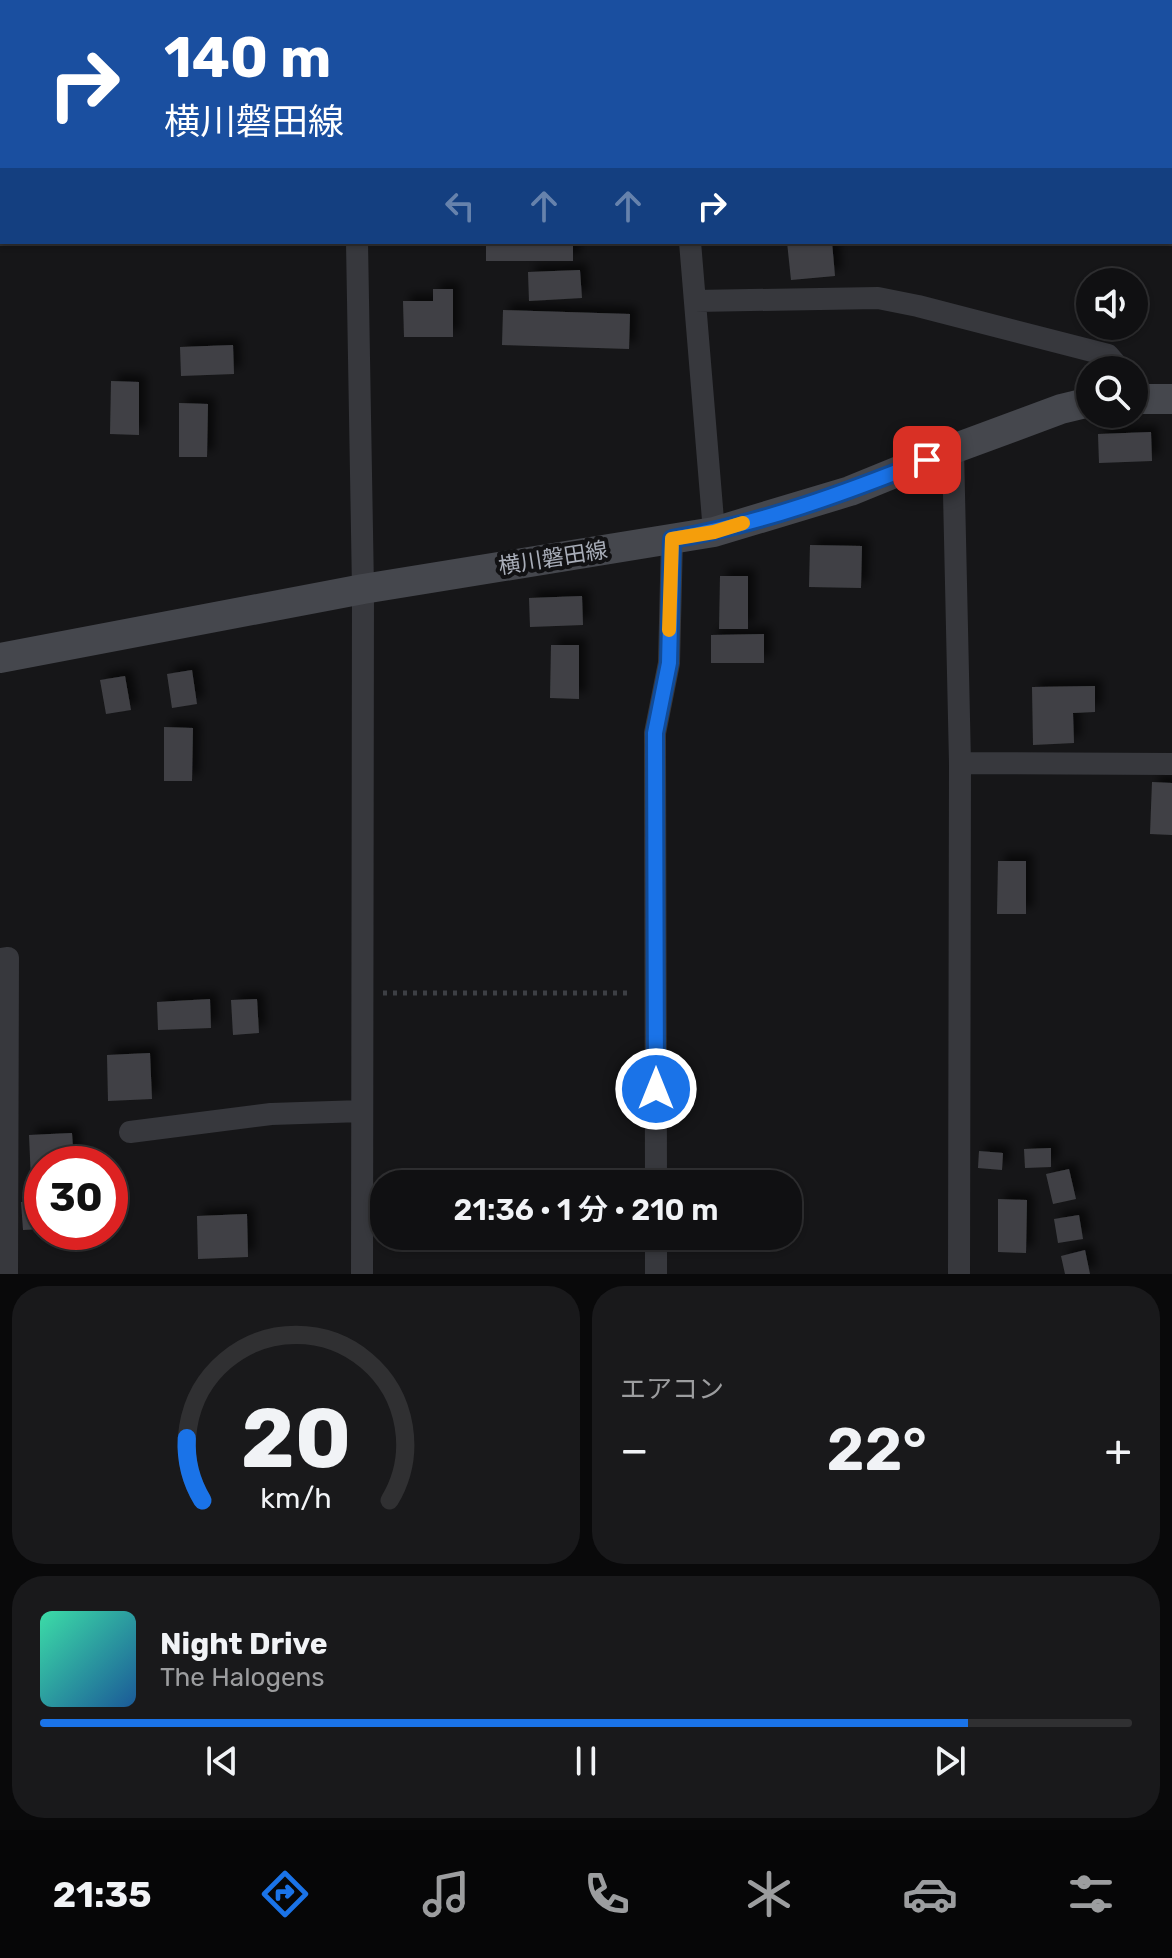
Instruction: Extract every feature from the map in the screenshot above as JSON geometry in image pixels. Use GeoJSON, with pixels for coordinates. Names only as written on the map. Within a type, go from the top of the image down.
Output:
{"type":"FeatureCollection","features":[{"type":"Feature","properties":{"kind":"main road","name":"横川磐田線"},"geometry":{"type":"LineString","coordinates":[[0,658],[363,589],[714,532],[850,491],[953,449],[1076,405]]}},
{"type":"Feature","properties":{"kind":"street"},"geometry":{"type":"LineString","coordinates":[[357,244],[363,589],[362,1274]]}},
{"type":"Feature","properties":{"kind":"street"},"geometry":{"type":"LineString","coordinates":[[690,244],[714,532]]}},
{"type":"Feature","properties":{"kind":"street"},"geometry":{"type":"LineString","coordinates":[[695,301],[878,298],[1109,356]]}},
{"type":"Feature","properties":{"kind":"street"},"geometry":{"type":"LineString","coordinates":[[953,449],[960,763],[959,1274]]}},
{"type":"Feature","properties":{"kind":"street"},"geometry":{"type":"LineString","coordinates":[[656,1170],[655,733],[669,663],[672,539]]}},
{"type":"Feature","properties":{"kind":"street"},"geometry":{"type":"LineString","coordinates":[[960,763],[1172,764]]}},
{"type":"Feature","properties":{"kind":"street"},"geometry":{"type":"LineString","coordinates":[[0,959],[8,958],[7,1274]]}},
{"type":"Feature","properties":{"kind":"street"},"geometry":{"type":"LineString","coordinates":[[130,1132],[271,1114],[362,1111]]}},
{"type":"Feature","properties":{"kind":"street"},"geometry":{"type":"LineString","coordinates":[[656,1250],[656,1274]]}},
{"type":"Feature","properties":{"kind":"path"},"geometry":{"type":"LineString","coordinates":[[362,993],[655,993]]}},
{"type":"Feature","properties":{"kind":"building"},"geometry":{"type":"Polygon","coordinates":[[[486,244],[573,244],[573,261],[486,261],[486,244]]]}},
{"type":"Feature","properties":{"kind":"building"},"geometry":{"type":"Polygon","coordinates":[[[787,244],[832,244],[835,276],[791,280],[787,244]]]}},
{"type":"Feature","properties":{"kind":"building"},"geometry":{"type":"Polygon","coordinates":[[[580,270],[582,298],[529,301],[528,272],[580,270]]]}},
{"type":"Feature","properties":{"kind":"building"},"geometry":{"type":"Polygon","coordinates":[[[433,289],[453,289],[453,337],[404,337],[403,301],[433,301],[433,289]]]}},
{"type":"Feature","properties":{"kind":"building"},"geometry":{"type":"Polygon","coordinates":[[[503,310],[630,314],[629,349],[502,345],[503,310]]]}},
{"type":"Feature","properties":{"kind":"building"},"geometry":{"type":"Polygon","coordinates":[[[233,345],[234,374],[181,376],[180,347],[233,345]]]}},
{"type":"Feature","properties":{"kind":"building"},"geometry":{"type":"Polygon","coordinates":[[[111,381],[139,382],[139,435],[110,434],[111,381]]]}},
{"type":"Feature","properties":{"kind":"building"},"geometry":{"type":"Polygon","coordinates":[[[179,403],[208,404],[207,457],[179,457],[179,403]]]}},
{"type":"Feature","properties":{"kind":"building"},"geometry":{"type":"Polygon","coordinates":[[[1151,432],[1152,461],[1099,463],[1098,434],[1151,432]]]}},
{"type":"Feature","properties":{"kind":"building"},"geometry":{"type":"Polygon","coordinates":[[[810,545],[862,546],[861,588],[809,587],[810,545]]]}},
{"type":"Feature","properties":{"kind":"building"},"geometry":{"type":"Polygon","coordinates":[[[720,576],[748,576],[748,629],[719,629],[720,576]]]}},
{"type":"Feature","properties":{"kind":"building"},"geometry":{"type":"Polygon","coordinates":[[[582,596],[583,625],[530,627],[529,598],[582,596]]]}},
{"type":"Feature","properties":{"kind":"building"},"geometry":{"type":"Polygon","coordinates":[[[764,634],[764,663],[711,663],[711,635],[764,634]]]}},
{"type":"Feature","properties":{"kind":"building"},"geometry":{"type":"Polygon","coordinates":[[[551,645],[579,645],[579,699],[550,698],[551,645]]]}},
{"type":"Feature","properties":{"kind":"building"},"geometry":{"type":"Polygon","coordinates":[[[192,670],[197,704],[172,708],[167,674],[192,670]]]}},
{"type":"Feature","properties":{"kind":"building"},"geometry":{"type":"Polygon","coordinates":[[[125,676],[131,710],[106,714],[100,680],[125,676]]]}},
{"type":"Feature","properties":{"kind":"building"},"geometry":{"type":"Polygon","coordinates":[[[1095,686],[1095,712],[1073,713],[1074,743],[1033,745],[1032,687],[1095,686]]]}},
{"type":"Feature","properties":{"kind":"building"},"geometry":{"type":"Polygon","coordinates":[[[164,727],[193,728],[192,781],[164,781],[164,727]]]}},
{"type":"Feature","properties":{"kind":"building"},"geometry":{"type":"Polygon","coordinates":[[[1152,782],[1172,783],[1172,835],[1150,834],[1152,782]]]}},
{"type":"Feature","properties":{"kind":"building"},"geometry":{"type":"Polygon","coordinates":[[[998,861],[1026,861],[1026,914],[997,914],[998,861]]]}},
{"type":"Feature","properties":{"kind":"building"},"geometry":{"type":"Polygon","coordinates":[[[210,999],[211,1028],[158,1030],[157,1002],[210,999]]]}},
{"type":"Feature","properties":{"kind":"building"},"geometry":{"type":"Polygon","coordinates":[[[257,999],[259,1033],[233,1035],[231,1000],[257,999]]]}},
{"type":"Feature","properties":{"kind":"building"},"geometry":{"type":"Polygon","coordinates":[[[150,1053],[152,1099],[108,1101],[107,1055],[150,1053]]]}},
{"type":"Feature","properties":{"kind":"building"},"geometry":{"type":"Polygon","coordinates":[[[72,1133],[73,1146],[29,1146],[29,1135],[72,1133]]]}},
{"type":"Feature","properties":{"kind":"building"},"geometry":{"type":"Polygon","coordinates":[[[1051,1148],[1051,1167],[1025,1168],[1024,1149],[1051,1148]]]}},
{"type":"Feature","properties":{"kind":"building"},"geometry":{"type":"Polygon","coordinates":[[[979,1151],[1003,1153],[1002,1170],[978,1168],[979,1151]]]}},
{"type":"Feature","properties":{"kind":"building"},"geometry":{"type":"Polygon","coordinates":[[[1069,1169],[1076,1199],[1053,1204],[1046,1174],[1069,1169]]]}},
{"type":"Feature","properties":{"kind":"building"},"geometry":{"type":"Polygon","coordinates":[[[998,1199],[1027,1200],[1026,1253],[998,1252],[998,1199]]]}},
{"type":"Feature","properties":{"kind":"building"},"geometry":{"type":"Polygon","coordinates":[[[21,1202],[24,1202],[24,1230],[23,1230],[21,1202]]]}},
{"type":"Feature","properties":{"kind":"building"},"geometry":{"type":"Polygon","coordinates":[[[247,1214],[248,1257],[198,1259],[197,1216],[247,1214]]]}},
{"type":"Feature","properties":{"kind":"building"},"geometry":{"type":"Polygon","coordinates":[[[1079,1215],[1083,1239],[1058,1243],[1054,1219],[1079,1215]]]}},
{"type":"Feature","properties":{"kind":"building"},"geometry":{"type":"Polygon","coordinates":[[[1085,1250],[1090,1274],[1065,1274],[1061,1256],[1085,1250]]]}},
{"type":"Feature","properties":{"kind":"slow traffic"},"geometry":{"type":"LineString","coordinates":[[669,630],[672,539],[714,532],[743,523]]}},
{"type":"Feature","properties":{"kind":"route"},"geometry":{"type":"LineString","coordinates":[[656,1089],[655,733],[669,663],[672,539],[714,532],[850,491],[927,460]]}}]}
